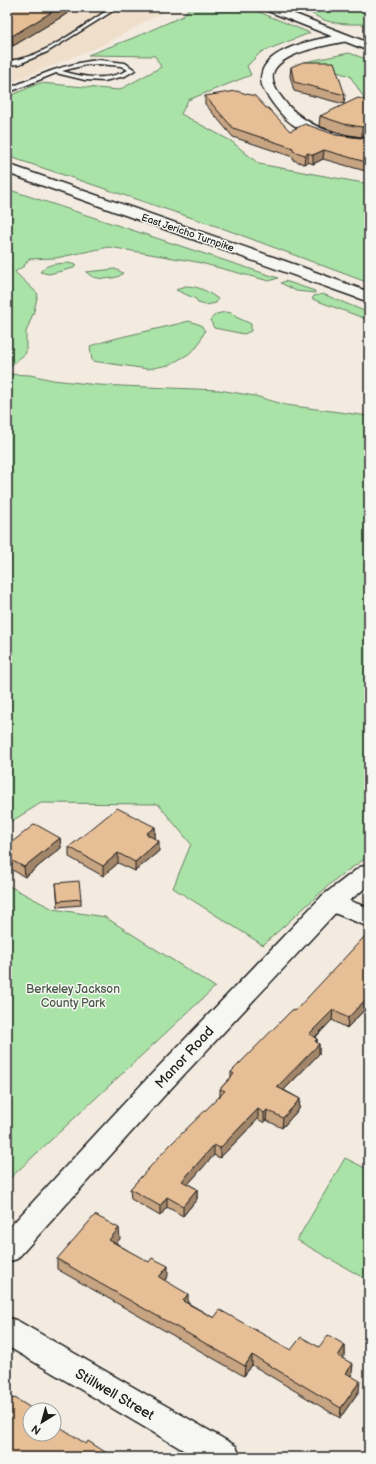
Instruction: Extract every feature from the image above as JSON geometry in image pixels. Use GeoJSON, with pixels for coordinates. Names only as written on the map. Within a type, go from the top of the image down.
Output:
{"type":"FeatureCollection","features":[{"type":"Feature","properties":{"kind":"street"},"geometry":{"type":"LineString","coordinates":[[270,7],[369,47]]}},
{"type":"Feature","properties":{"kind":"street"},"geometry":{"type":"LineString","coordinates":[[344,38],[299,50],[274,62],[266,74],[267,86],[277,100],[294,118],[321,132],[342,139],[369,143]]}},
{"type":"Feature","properties":{"kind":"street","name":"East Jericho Turnpike"},"geometry":{"type":"LineString","coordinates":[[7,168],[369,297]]}},
{"type":"Feature","properties":{"kind":"street","name":"Manor Road"},"geometry":{"type":"LineString","coordinates":[[7,1250],[153,1090],[331,902],[369,873]]}},
{"type":"Feature","properties":{"kind":"street"},"geometry":{"type":"LineString","coordinates":[[331,902],[369,918]]}},
{"type":"Feature","properties":{"kind":"street","name":"Stillwell Street"},"geometry":{"type":"LineString","coordinates":[[7,1330],[224,1457]]}},
{"type":"Feature","properties":{"kind":"lane"},"geometry":{"type":"LineString","coordinates":[[7,63],[13,64],[39,54],[113,9],[102,7]]}},
{"type":"Feature","properties":{"kind":"lane"},"geometry":{"type":"LineString","coordinates":[[7,91],[56,71],[91,63],[107,62],[129,66],[132,70],[109,80],[76,77],[56,71]]}},
{"type":"Feature","properties":{"kind":"shaded area"},"geometry":{"type":"Polygon","coordinates":[[[7,7],[172,7],[105,44],[7,84],[7,7]]]}},
{"type":"Feature","properties":{"kind":"green space"},"geometry":{"type":"Polygon","coordinates":[[[190,7],[247,7],[310,33],[261,52],[247,66],[251,75],[188,100],[181,114],[231,141],[259,164],[369,184],[369,283],[222,228],[7,156],[7,97],[40,83],[119,90],[161,67],[155,56],[88,55],[133,38],[183,16],[190,7]]]}},
{"type":"Feature","properties":{"kind":"green space"},"geometry":{"type":"Polygon","coordinates":[[[304,7],[369,7],[369,24],[342,24],[326,21],[311,13],[304,7]]]}},
{"type":"Feature","properties":{"kind":"green space"},"geometry":{"type":"Polygon","coordinates":[[[349,53],[369,60],[369,102],[366,101],[350,76],[305,62],[349,53]]]}},
{"type":"Feature","properties":{"kind":"green space"},"geometry":{"type":"Polygon","coordinates":[[[7,189],[278,278],[269,281],[197,262],[109,247],[56,258],[29,259],[24,266],[15,272],[38,294],[34,311],[26,332],[26,353],[7,369],[7,189]]]}},
{"type":"Feature","properties":{"kind":"green space"},"geometry":{"type":"Polygon","coordinates":[[[68,263],[76,265],[74,268],[49,274],[40,272],[49,265],[68,263]]]}},
{"type":"Feature","properties":{"kind":"green space"},"geometry":{"type":"Polygon","coordinates":[[[115,269],[123,273],[117,277],[103,279],[91,276],[86,272],[115,269]]]}},
{"type":"Feature","properties":{"kind":"green space"},"geometry":{"type":"Polygon","coordinates":[[[285,281],[315,291],[315,293],[296,291],[281,283],[285,281]]]}},
{"type":"Feature","properties":{"kind":"green space"},"geometry":{"type":"Polygon","coordinates":[[[185,286],[203,290],[218,299],[216,303],[206,305],[198,303],[196,299],[176,290],[185,286]]]}},
{"type":"Feature","properties":{"kind":"green space"},"geometry":{"type":"Polygon","coordinates":[[[323,294],[369,313],[369,320],[312,299],[314,296],[323,294]]]}},
{"type":"Feature","properties":{"kind":"green space"},"geometry":{"type":"Polygon","coordinates":[[[226,312],[232,313],[236,317],[251,324],[251,331],[244,334],[214,328],[210,320],[216,314],[226,312]]]}},
{"type":"Feature","properties":{"kind":"green space"},"geometry":{"type":"Polygon","coordinates":[[[189,321],[201,325],[205,331],[197,347],[187,355],[169,365],[148,369],[92,361],[90,346],[189,321]]]}},
{"type":"Feature","properties":{"kind":"green space"},"geometry":{"type":"Polygon","coordinates":[[[7,374],[30,375],[53,380],[98,385],[219,390],[255,396],[286,405],[369,416],[369,856],[338,877],[263,945],[173,888],[191,844],[158,804],[41,803],[7,824],[7,374]]]}},
{"type":"Feature","properties":{"kind":"green space","name":"Berkeley Jackson County Park"},"geometry":{"type":"Polygon","coordinates":[[[7,885],[53,909],[105,917],[215,987],[7,1181],[7,885]]]}},
{"type":"Feature","properties":{"kind":"green space"},"geometry":{"type":"Polygon","coordinates":[[[345,1158],[369,1170],[369,1281],[297,1240],[345,1158]]]}},
{"type":"Feature","properties":{"kind":"building"},"geometry":{"type":"Polygon","coordinates":[[[7,7],[60,7],[12,36],[7,35],[7,7]]]}},
{"type":"Feature","properties":{"kind":"building"},"geometry":{"type":"Polygon","coordinates":[[[303,62],[334,62],[345,95],[294,82],[291,67],[303,62]]]}},
{"type":"Feature","properties":{"kind":"building"},"geometry":{"type":"Polygon","coordinates":[[[236,91],[255,96],[290,131],[305,124],[336,135],[369,139],[369,163],[324,150],[313,155],[308,153],[305,155],[293,151],[293,148],[233,128],[205,96],[236,91]]]}},
{"type":"Feature","properties":{"kind":"building"},"geometry":{"type":"Polygon","coordinates":[[[358,98],[369,101],[369,124],[362,127],[344,124],[320,116],[358,98]]]}},
{"type":"Feature","properties":{"kind":"building"},"geometry":{"type":"Polygon","coordinates":[[[117,808],[155,827],[146,834],[159,841],[135,862],[118,853],[103,866],[69,847],[117,808]]]}},
{"type":"Feature","properties":{"kind":"building"},"geometry":{"type":"Polygon","coordinates":[[[35,824],[60,838],[24,867],[7,858],[7,846],[35,824]]]}},
{"type":"Feature","properties":{"kind":"building"},"geometry":{"type":"Polygon","coordinates":[[[79,881],[81,899],[58,901],[56,883],[79,881]]]}},
{"type":"Feature","properties":{"kind":"building"},"geometry":{"type":"Polygon","coordinates":[[[364,937],[369,939],[369,996],[348,1018],[333,1010],[309,1034],[317,1039],[315,1041],[319,1044],[277,1087],[300,1099],[283,1118],[267,1110],[264,1113],[258,1109],[220,1148],[214,1145],[182,1181],[197,1189],[183,1206],[167,1197],[160,1206],[130,1189],[169,1146],[225,1091],[220,1089],[234,1074],[231,1072],[292,1010],[295,1011],[364,937]]]}},
{"type":"Feature","properties":{"kind":"building"},"geometry":{"type":"Polygon","coordinates":[[[95,1215],[119,1228],[109,1240],[149,1262],[152,1258],[168,1266],[159,1277],[188,1294],[183,1301],[214,1318],[220,1310],[291,1350],[301,1337],[319,1347],[328,1335],[345,1345],[338,1356],[353,1364],[346,1373],[360,1381],[341,1408],[252,1355],[245,1366],[57,1259],[95,1215]]]}},
{"type":"Feature","properties":{"kind":"building"},"geometry":{"type":"Polygon","coordinates":[[[7,1395],[22,1402],[22,1442],[62,1442],[62,1428],[86,1444],[88,1441],[113,1457],[7,1457],[7,1395]]]}}]}
